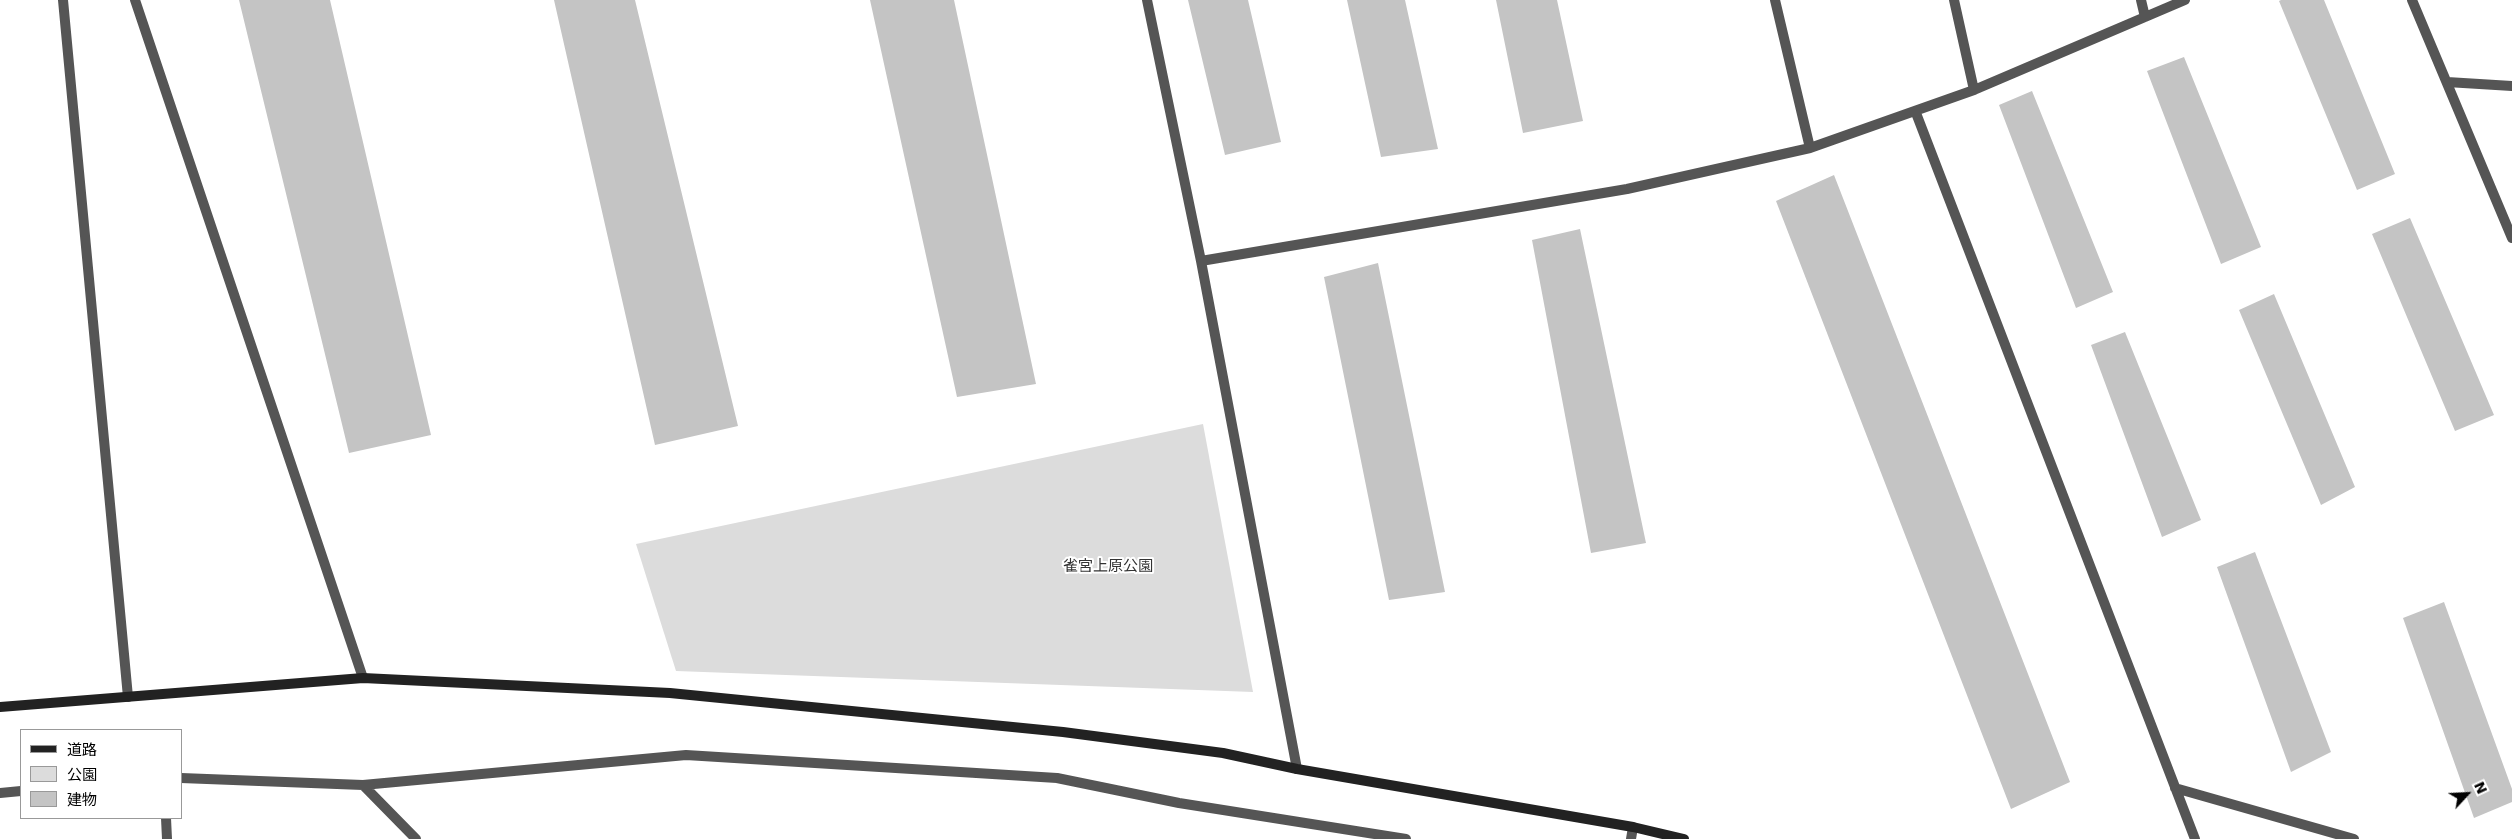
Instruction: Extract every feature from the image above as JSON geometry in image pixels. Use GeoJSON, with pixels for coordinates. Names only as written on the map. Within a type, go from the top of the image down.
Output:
{"type":"FeatureCollection","features":[{"type":"Feature","properties":{"kind":"street"},"geometry":{"type":"LineString","coordinates":[[63,0],[128,697]]}},
{"type":"Feature","properties":{"kind":"street"},"geometry":{"type":"LineString","coordinates":[[135,0],[363,678]]}},
{"type":"Feature","properties":{"kind":"street"},"geometry":{"type":"LineString","coordinates":[[1147,0],[1201,261],[1297,769]]}},
{"type":"Feature","properties":{"kind":"street"},"geometry":{"type":"LineString","coordinates":[[1774,0],[1810,148]]}},
{"type":"Feature","properties":{"kind":"street"},"geometry":{"type":"LineString","coordinates":[[1954,0],[1974,90]]}},
{"type":"Feature","properties":{"kind":"street"},"geometry":{"type":"LineString","coordinates":[[2141,0],[2145,17]]}},
{"type":"Feature","properties":{"kind":"street"},"geometry":{"type":"LineString","coordinates":[[1201,261],[1627,189],[1810,148],[1974,90],[2185,0]]}},
{"type":"Feature","properties":{"kind":"street"},"geometry":{"type":"LineString","coordinates":[[2412,0],[2512,238]]}},
{"type":"Feature","properties":{"kind":"street"},"geometry":{"type":"LineString","coordinates":[[2447,82],[2512,86]]}},
{"type":"Feature","properties":{"kind":"street"},"geometry":{"type":"LineString","coordinates":[[1916,112],[2195,839]]}},
{"type":"Feature","properties":{"kind":"street"},"geometry":{"type":"LineString","coordinates":[[0,707],[363,678],[670,693],[1063,732],[1223,753],[1297,769],[1633,827],[1684,839]]}},
{"type":"Feature","properties":{"kind":"street"},"geometry":{"type":"LineString","coordinates":[[182,778],[363,785],[686,755],[1057,778],[1179,803],[1406,839]]}},
{"type":"Feature","properties":{"kind":"street"},"geometry":{"type":"LineString","coordinates":[[363,785],[416,839]]}},
{"type":"Feature","properties":{"kind":"street"},"geometry":{"type":"LineString","coordinates":[[2175,788],[2354,839]]}},
{"type":"Feature","properties":{"kind":"street"},"geometry":{"type":"LineString","coordinates":[[0,793],[20,791]]}},
{"type":"Feature","properties":{"kind":"street"},"geometry":{"type":"LineString","coordinates":[[166,819],[167,839]]}},
{"type":"Feature","properties":{"kind":"street"},"geometry":{"type":"LineString","coordinates":[[1631,839],[1633,827]]}},
{"type":"Feature","properties":{"kind":"green space","name":"雀宮上原公園"},"geometry":{"type":"Polygon","coordinates":[[[1203,424],[1253,692],[676,671],[636,544],[1203,424]]]}},
{"type":"Feature","properties":{"kind":"building"},"geometry":{"type":"Polygon","coordinates":[[[239,0],[330,0],[431,435],[349,453],[239,0]]]}},
{"type":"Feature","properties":{"kind":"building"},"geometry":{"type":"Polygon","coordinates":[[[554,0],[635,0],[738,426],[655,445],[554,0]]]}},
{"type":"Feature","properties":{"kind":"building"},"geometry":{"type":"Polygon","coordinates":[[[870,0],[954,0],[1036,384],[957,397],[870,0]]]}},
{"type":"Feature","properties":{"kind":"building"},"geometry":{"type":"Polygon","coordinates":[[[1188,0],[1248,0],[1281,142],[1225,155],[1188,0]]]}},
{"type":"Feature","properties":{"kind":"building"},"geometry":{"type":"Polygon","coordinates":[[[1347,0],[1405,0],[1438,149],[1381,157],[1347,0]]]}},
{"type":"Feature","properties":{"kind":"building"},"geometry":{"type":"Polygon","coordinates":[[[1496,0],[1557,0],[1583,121],[1523,133],[1496,0]]]}},
{"type":"Feature","properties":{"kind":"building"},"geometry":{"type":"Polygon","coordinates":[[[2324,0],[2395,174],[2357,190],[2279,1],[2324,0]]]}},
{"type":"Feature","properties":{"kind":"building"},"geometry":{"type":"Polygon","coordinates":[[[2184,57],[2261,247],[2221,264],[2147,71],[2184,57]]]}},
{"type":"Feature","properties":{"kind":"building"},"geometry":{"type":"Polygon","coordinates":[[[2032,91],[2113,292],[2076,308],[1999,105],[2032,91]]]}},
{"type":"Feature","properties":{"kind":"building"},"geometry":{"type":"Polygon","coordinates":[[[1834,175],[2070,782],[2011,809],[1776,201],[1834,175]]]}},
{"type":"Feature","properties":{"kind":"building"},"geometry":{"type":"Polygon","coordinates":[[[2410,218],[2494,415],[2455,431],[2372,234],[2410,218]]]}},
{"type":"Feature","properties":{"kind":"building"},"geometry":{"type":"Polygon","coordinates":[[[1580,229],[1646,543],[1591,553],[1532,240],[1580,229]]]}},
{"type":"Feature","properties":{"kind":"building"},"geometry":{"type":"Polygon","coordinates":[[[1378,263],[1445,592],[1389,600],[1324,277],[1378,263]]]}},
{"type":"Feature","properties":{"kind":"building"},"geometry":{"type":"Polygon","coordinates":[[[2274,294],[2355,487],[2321,505],[2239,310],[2274,294]]]}},
{"type":"Feature","properties":{"kind":"building"},"geometry":{"type":"Polygon","coordinates":[[[2125,332],[2201,520],[2162,537],[2091,345],[2125,332]]]}},
{"type":"Feature","properties":{"kind":"building"},"geometry":{"type":"Polygon","coordinates":[[[2255,552],[2331,752],[2291,772],[2217,567],[2255,552]]]}},
{"type":"Feature","properties":{"kind":"building"},"geometry":{"type":"Polygon","coordinates":[[[2444,602],[2512,789],[2512,802],[2474,818],[2403,618],[2444,602]]]}}]}
